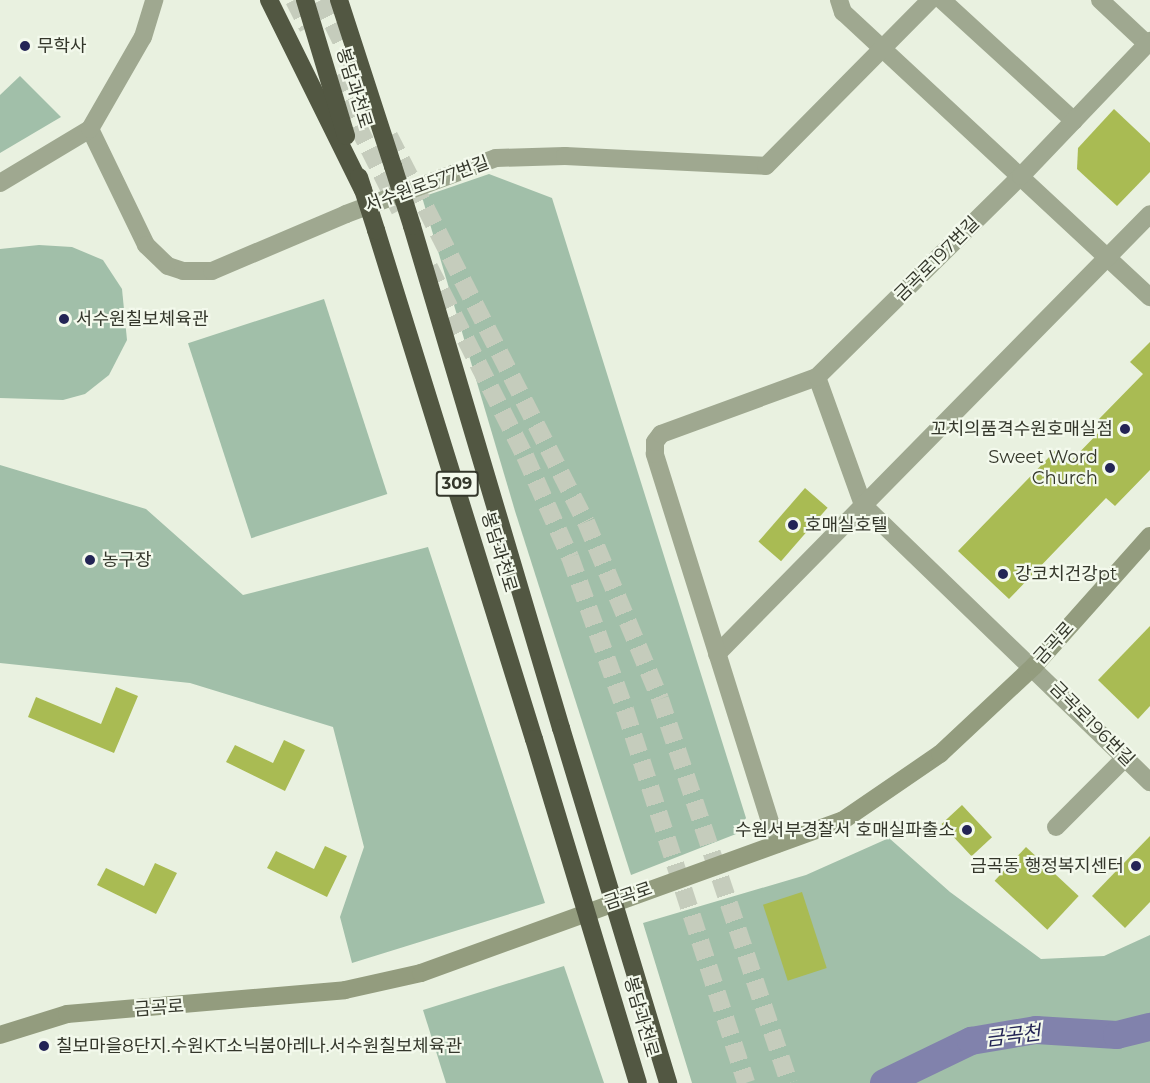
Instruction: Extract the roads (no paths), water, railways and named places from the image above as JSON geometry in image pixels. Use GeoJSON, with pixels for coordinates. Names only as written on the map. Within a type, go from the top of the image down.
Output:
{"type":"FeatureCollection","features":[{"type":"Feature","properties":{"kind":"highway"},"geometry":{"type":"LineString","coordinates":[[269,0],[361,184]]}},
{"type":"Feature","properties":{"kind":"highway","name":"봉담과천로"},"geometry":{"type":"LineString","coordinates":[[304,0],[534,739],[638,1083]]}},
{"type":"Feature","properties":{"kind":"highway","name":"봉담과천로"},"geometry":{"type":"LineString","coordinates":[[339,0],[412,226],[668,1083]]}},
{"type":"Feature","properties":{"kind":"main road","name":"금곡로"},"geometry":{"type":"LineString","coordinates":[[0,1035],[67,1014],[345,990],[421,973],[842,820],[940,754],[1034,666],[1150,536]]}},
{"type":"Feature","properties":{"kind":"street"},"geometry":{"type":"LineString","coordinates":[[0,183],[90,129],[143,37],[154,0]]}},
{"type":"Feature","properties":{"kind":"street"},"geometry":{"type":"LineString","coordinates":[[839,0],[843,12],[1150,297]]}},
{"type":"Feature","properties":{"kind":"street","name":"서수원로577번길"},"geometry":{"type":"LineString","coordinates":[[90,129],[146,245],[168,266],[183,271],[212,270],[346,214],[496,158],[565,156],[766,166],[880,47],[930,0]]}},
{"type":"Feature","properties":{"kind":"street"},"geometry":{"type":"LineString","coordinates":[[942,0],[1074,121]]}},
{"type":"Feature","properties":{"kind":"street"},"geometry":{"type":"LineString","coordinates":[[1100,0],[1149,43]]}},
{"type":"Feature","properties":{"kind":"street","name":"금곡로197번길"},"geometry":{"type":"LineString","coordinates":[[817,377],[1021,176],[1149,43]]}},
{"type":"Feature","properties":{"kind":"street"},"geometry":{"type":"LineString","coordinates":[[717,654],[1150,214]]}},
{"type":"Feature","properties":{"kind":"street"},"geometry":{"type":"LineString","coordinates":[[777,844],[655,454],[655,442],[661,434],[817,377],[863,505],[1034,666]]}},
{"type":"Feature","properties":{"kind":"street","name":"금곡로196번길"},"geometry":{"type":"LineString","coordinates":[[1034,666],[1150,782]]}},
{"type":"Feature","properties":{"kind":"street"},"geometry":{"type":"LineString","coordinates":[[1056,827],[1125,759]]}},
{"type":"Feature","properties":{"kind":"waterway","name":"금곡천"},"geometry":{"type":"LineString","coordinates":[[884,1083],[971,1041],[1036,1030],[1117,1035],[1150,1027]]}},
{"type":"Feature","properties":{"kind":"tunnel"},"geometry":{"type":"LineString","coordinates":[[294,0],[308,28]]}},
{"type":"Feature","properties":{"kind":"tunnel"},"geometry":{"type":"LineString","coordinates":[[321,0],[356,71]]}},
{"type":"Feature","properties":{"kind":"tunnel"},"geometry":{"type":"LineString","coordinates":[[333,77],[400,210]]}},
{"type":"Feature","properties":{"kind":"tunnel"},"geometry":{"type":"LineString","coordinates":[[389,136],[586,522],[660,699],[789,1083]]}},
{"type":"Feature","properties":{"kind":"tunnel"},"geometry":{"type":"LineString","coordinates":[[429,267],[525,456],[570,557],[625,710],[746,1083]]}},
{"type":"Feature","properties":{"kind":"place","name":"무학사"},"geometry":{"type":"Point","coordinates":[25,46]}},
{"type":"Feature","properties":{"kind":"place","name":"서수원칠보체육관"},"geometry":{"type":"Point","coordinates":[64,319]}},
{"type":"Feature","properties":{"kind":"place","name":"꼬치의품격수원호매실점"},"geometry":{"type":"Point","coordinates":[1125,429]}},
{"type":"Feature","properties":{"kind":"place","name":"Sweet Word Church"},"geometry":{"type":"Point","coordinates":[1110,468]}},
{"type":"Feature","properties":{"kind":"place","name":"호매실호텔"},"geometry":{"type":"Point","coordinates":[793,525]}},
{"type":"Feature","properties":{"kind":"place","name":"농구장"},"geometry":{"type":"Point","coordinates":[90,560]}},
{"type":"Feature","properties":{"kind":"place","name":"강코치건강pt"},"geometry":{"type":"Point","coordinates":[1003,574]}},
{"type":"Feature","properties":{"kind":"place","name":"수원서부경찰서 호매실파출소"},"geometry":{"type":"Point","coordinates":[967,830]}},
{"type":"Feature","properties":{"kind":"place","name":"금곡동 행정복지센터"},"geometry":{"type":"Point","coordinates":[1136,866]}},
{"type":"Feature","properties":{"kind":"place","name":"칠보마을8단지.수원KT소닉붐아레나.서수원칠보체육관"},"geometry":{"type":"Point","coordinates":[44,1046]}}]}
